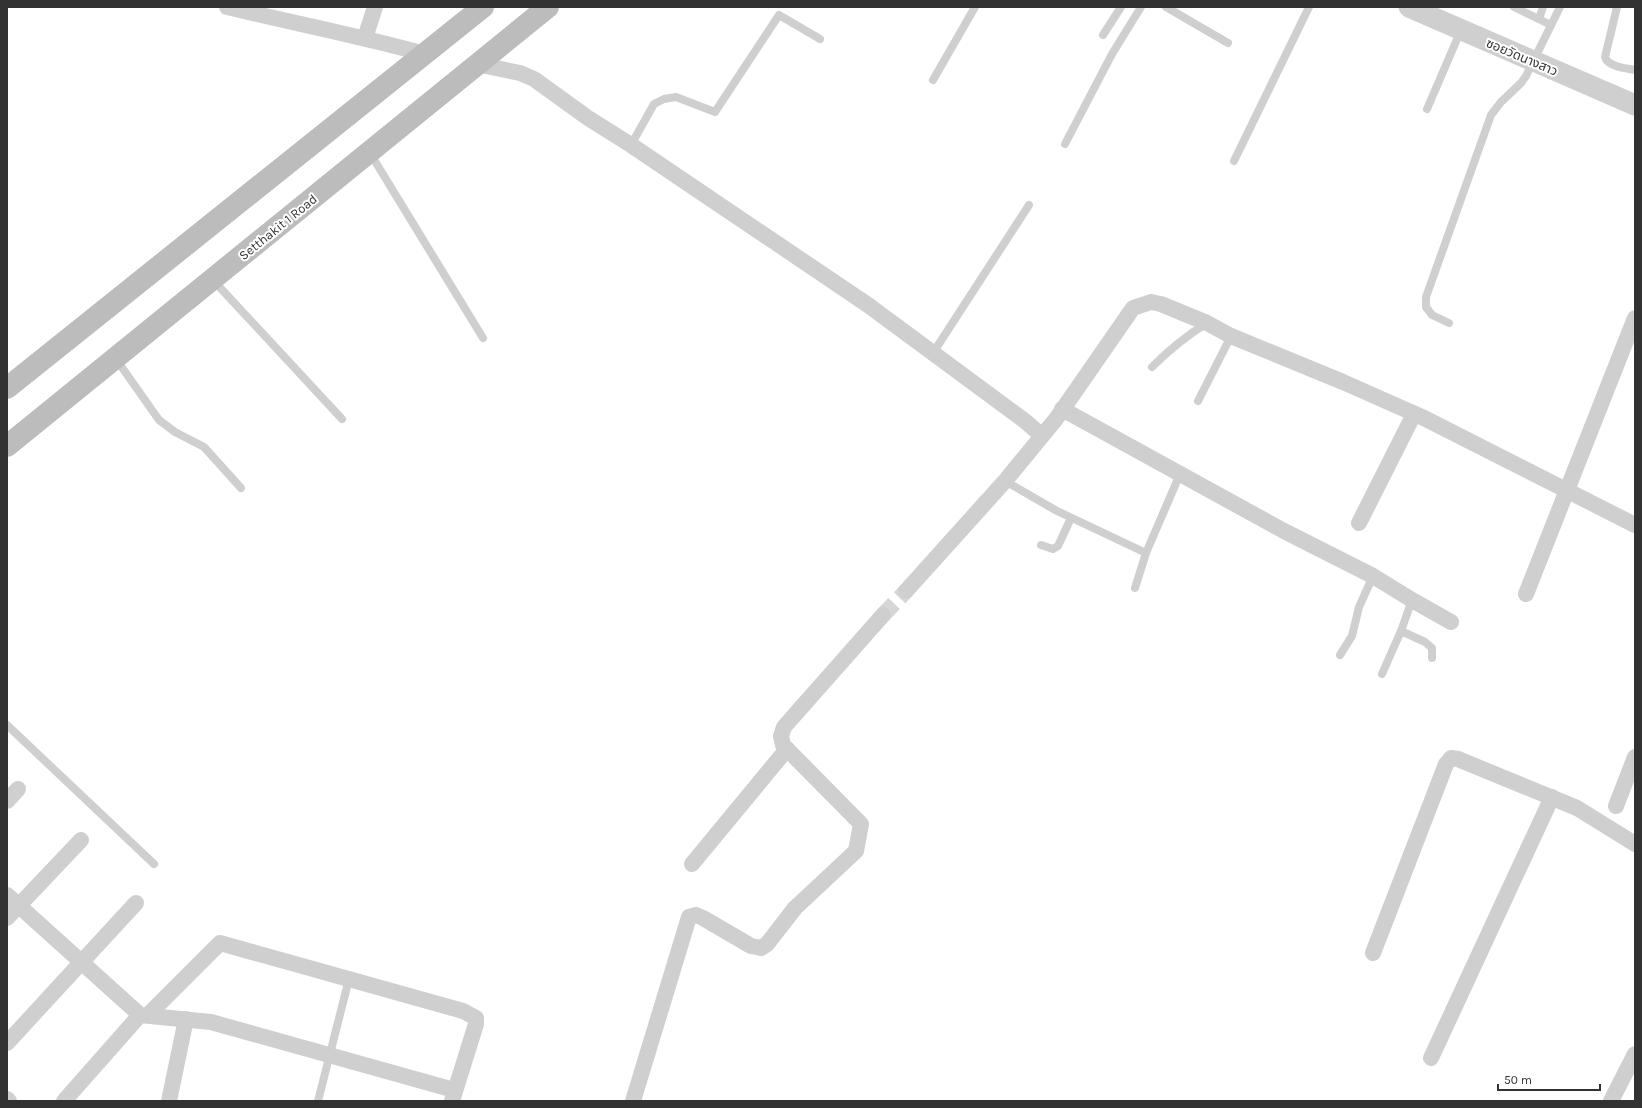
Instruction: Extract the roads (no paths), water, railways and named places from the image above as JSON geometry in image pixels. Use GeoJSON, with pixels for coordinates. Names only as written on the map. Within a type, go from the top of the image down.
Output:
{"type":"FeatureCollection","features":[{"type":"Feature","properties":{"kind":"main road"},"geometry":{"type":"LineString","coordinates":[[7,388],[483,7]]}},
{"type":"Feature","properties":{"kind":"main road","name":"Setthakit 1 Road"},"geometry":{"type":"LineString","coordinates":[[7,446],[548,7]]}},
{"type":"Feature","properties":{"kind":"street"},"geometry":{"type":"LineString","coordinates":[[227,7],[331,32],[365,38],[426,54]]}},
{"type":"Feature","properties":{"kind":"street"},"geometry":{"type":"LineString","coordinates":[[365,38],[375,7]]}},
{"type":"Feature","properties":{"kind":"street","name":"ซอยวัดนางสาว"},"geometry":{"type":"LineString","coordinates":[[1409,7],[1635,105]]}},
{"type":"Feature","properties":{"kind":"street"},"geometry":{"type":"LineString","coordinates":[[476,64],[527,75],[588,118],[631,145],[868,305],[1025,421],[1041,435]]}},
{"type":"Feature","properties":{"kind":"street"},"geometry":{"type":"LineString","coordinates":[[906,591],[1005,481],[1062,409],[1133,308],[1151,302],[1161,304],[1207,323],[1231,336],[1342,382],[1414,414],[1635,525]]}},
{"type":"Feature","properties":{"kind":"street"},"geometry":{"type":"LineString","coordinates":[[1526,594],[1568,491],[1635,318]]}},
{"type":"Feature","properties":{"kind":"street"},"geometry":{"type":"LineString","coordinates":[[1062,409],[1284,530],[1373,576],[1451,622]]}},
{"type":"Feature","properties":{"kind":"street"},"geometry":{"type":"LineString","coordinates":[[1359,523],[1414,414]]}},
{"type":"Feature","properties":{"kind":"street"},"geometry":{"type":"LineString","coordinates":[[633,1101],[689,917],[696,915],[703,918],[752,946],[760,948],[767,944],[795,908],[856,851],[861,824],[783,745],[781,736],[784,727],[883,615]]}},
{"type":"Feature","properties":{"kind":"street"},"geometry":{"type":"LineString","coordinates":[[692,864],[787,749]]}},
{"type":"Feature","properties":{"kind":"street"},"geometry":{"type":"LineString","coordinates":[[1616,806],[1635,757]]}},
{"type":"Feature","properties":{"kind":"street"},"geometry":{"type":"LineString","coordinates":[[1372,953],[1446,764],[1451,758],[1458,759],[1577,808],[1635,844]]}},
{"type":"Feature","properties":{"kind":"street"},"geometry":{"type":"LineString","coordinates":[[7,801],[18,790]]}},
{"type":"Feature","properties":{"kind":"street"},"geometry":{"type":"LineString","coordinates":[[1431,1058],[1552,797]]}},
{"type":"Feature","properties":{"kind":"street"},"geometry":{"type":"LineString","coordinates":[[7,918],[13,900],[81,840]]}},
{"type":"Feature","properties":{"kind":"street"},"geometry":{"type":"LineString","coordinates":[[13,900],[80,962],[144,1015],[211,1022],[330,1055],[453,1095],[476,1024],[476,1018],[463,1011],[220,943],[144,1015],[64,1101]]}},
{"type":"Feature","properties":{"kind":"street"},"geometry":{"type":"LineString","coordinates":[[7,1042],[136,903]]}},
{"type":"Feature","properties":{"kind":"street"},"geometry":{"type":"LineString","coordinates":[[170,1101],[186,1019]]}},
{"type":"Feature","properties":{"kind":"street"},"geometry":{"type":"LineString","coordinates":[[1611,1101],[1635,1054]]}},
{"type":"Feature","properties":{"kind":"lane"},"geometry":{"type":"LineString","coordinates":[[933,80],[975,7]]}},
{"type":"Feature","properties":{"kind":"lane"},"geometry":{"type":"LineString","coordinates":[[1103,35],[1121,7]]}},
{"type":"Feature","properties":{"kind":"lane"},"geometry":{"type":"LineString","coordinates":[[1065,144],[1112,54],[1141,7]]}},
{"type":"Feature","properties":{"kind":"lane"},"geometry":{"type":"LineString","coordinates":[[1166,7],[1228,43]]}},
{"type":"Feature","properties":{"kind":"lane"},"geometry":{"type":"LineString","coordinates":[[1234,161],[1309,7]]}},
{"type":"Feature","properties":{"kind":"lane"},"geometry":{"type":"LineString","coordinates":[[1514,7],[1551,25]]}},
{"type":"Feature","properties":{"kind":"lane"},"geometry":{"type":"LineString","coordinates":[[1539,19],[1543,7]]}},
{"type":"Feature","properties":{"kind":"lane"},"geometry":{"type":"LineString","coordinates":[[1449,323],[1432,315],[1426,307],[1426,297],[1491,115],[1501,102],[1521,83],[1560,7]]}},
{"type":"Feature","properties":{"kind":"lane"},"geometry":{"type":"LineString","coordinates":[[1618,7],[1605,57],[1610,64],[1635,70]]}},
{"type":"Feature","properties":{"kind":"lane"},"geometry":{"type":"LineString","coordinates":[[631,145],[654,104],[664,98],[676,97],[715,112],[779,15],[820,39]]}},
{"type":"Feature","properties":{"kind":"lane"},"geometry":{"type":"LineString","coordinates":[[1427,109],[1461,30]]}},
{"type":"Feature","properties":{"kind":"lane"},"geometry":{"type":"LineString","coordinates":[[370,152],[484,338]]}},
{"type":"Feature","properties":{"kind":"lane"},"geometry":{"type":"LineString","coordinates":[[933,353],[1029,205]]}},
{"type":"Feature","properties":{"kind":"lane"},"geometry":{"type":"LineString","coordinates":[[213,279],[342,419]]}},
{"type":"Feature","properties":{"kind":"lane"},"geometry":{"type":"LineString","coordinates":[[1152,367],[1170,349],[1207,323]]}},
{"type":"Feature","properties":{"kind":"lane"},"geometry":{"type":"LineString","coordinates":[[1198,401],[1231,336]]}},
{"type":"Feature","properties":{"kind":"lane"},"geometry":{"type":"LineString","coordinates":[[116,358],[159,420],[175,432],[204,447],[241,488]]}},
{"type":"Feature","properties":{"kind":"lane"},"geometry":{"type":"LineString","coordinates":[[1135,588],[1146,553],[1180,474]]}},
{"type":"Feature","properties":{"kind":"lane"},"geometry":{"type":"LineString","coordinates":[[1005,481],[1072,518],[1146,553]]}},
{"type":"Feature","properties":{"kind":"lane"},"geometry":{"type":"LineString","coordinates":[[1041,545],[1054,549],[1058,546],[1072,518]]}},
{"type":"Feature","properties":{"kind":"lane"},"geometry":{"type":"LineString","coordinates":[[1340,655],[1352,636],[1359,607],[1373,576]]}},
{"type":"Feature","properties":{"kind":"lane"},"geometry":{"type":"LineString","coordinates":[[1382,674],[1401,631],[1412,600]]}},
{"type":"Feature","properties":{"kind":"lane"},"geometry":{"type":"LineString","coordinates":[[1401,631],[1425,642],[1432,648],[1432,658]]}},
{"type":"Feature","properties":{"kind":"lane"},"geometry":{"type":"LineString","coordinates":[[7,725],[154,864]]}},
{"type":"Feature","properties":{"kind":"lane"},"geometry":{"type":"LineString","coordinates":[[318,1101],[349,979]]}},
{"type":"Feature","properties":{"kind":"tunnel"},"geometry":{"type":"LineString","coordinates":[[883,615],[906,591]]}}]}
